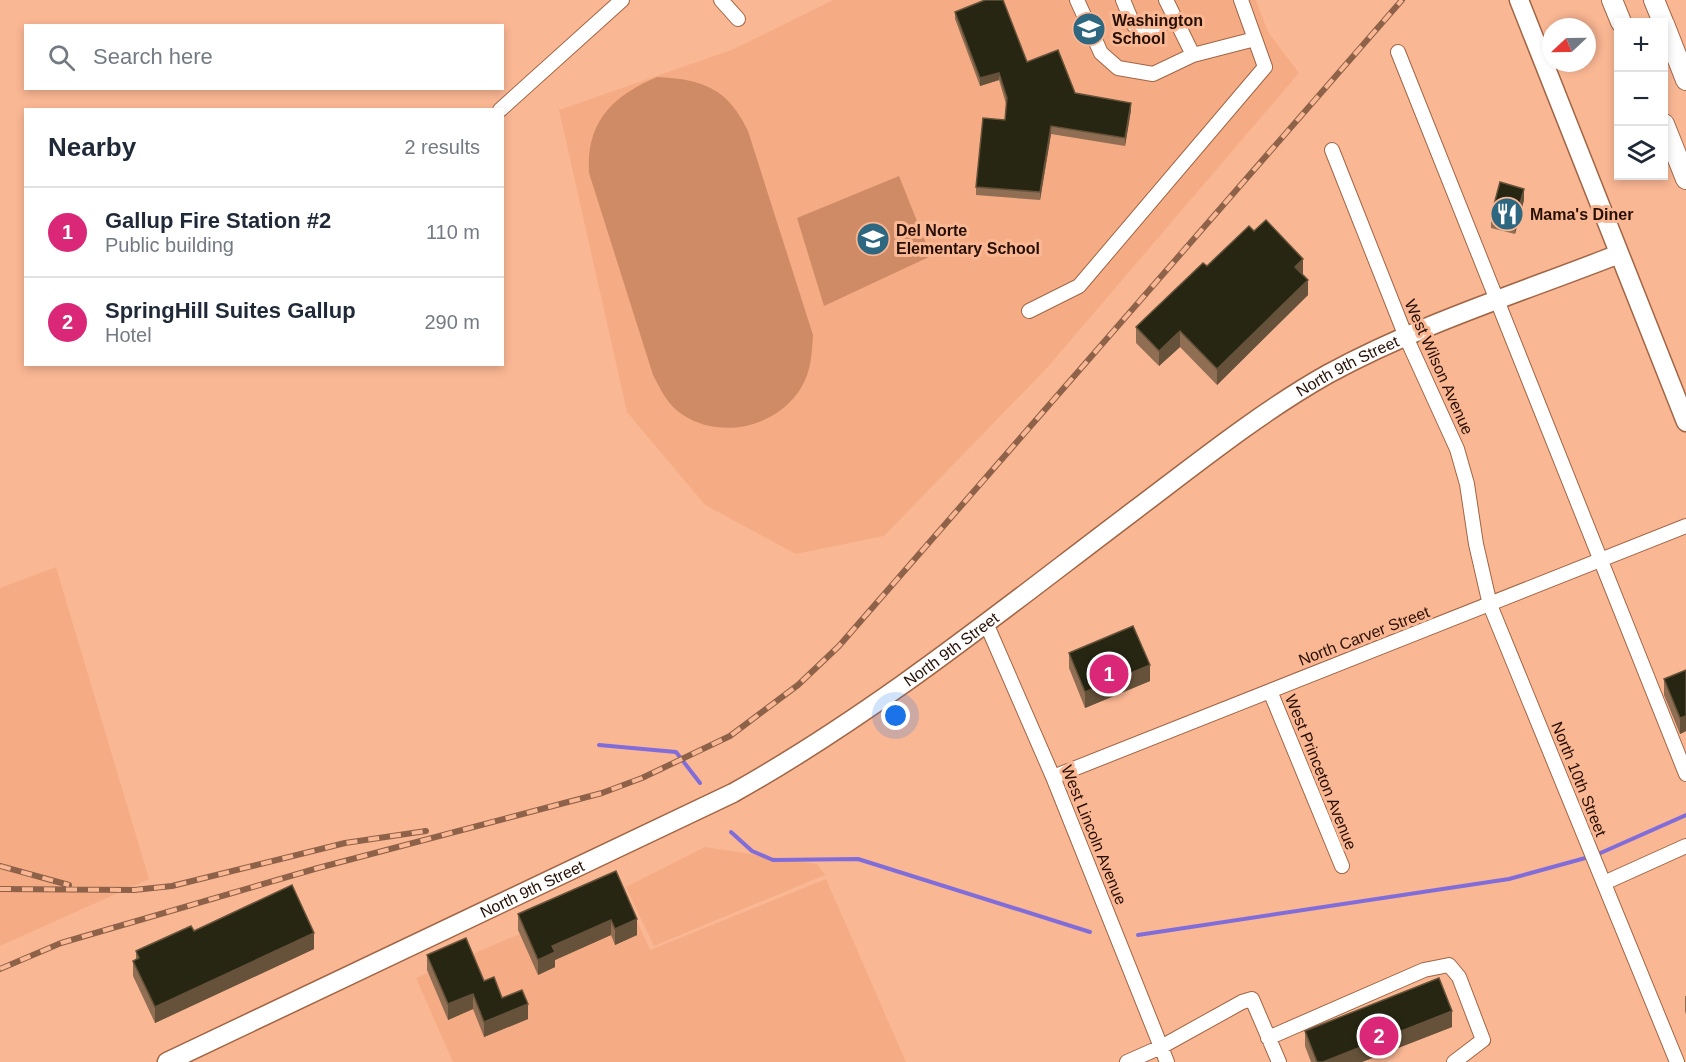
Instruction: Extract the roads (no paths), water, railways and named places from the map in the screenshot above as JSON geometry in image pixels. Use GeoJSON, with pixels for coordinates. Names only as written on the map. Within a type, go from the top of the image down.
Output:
{"type":"FeatureCollection","features":[{"type":"Feature","properties":{"kind":"highway"},"geometry":{"type":"LineString","coordinates":[[1612,0],[1620,18]]}},
{"type":"Feature","properties":{"kind":"highway"},"geometry":{"type":"LineString","coordinates":[[1654,0],[1661,18]]}},
{"type":"Feature","properties":{"kind":"highway"},"geometry":{"type":"LineString","coordinates":[[1668,35],[1686,80]]}},
{"type":"Feature","properties":{"kind":"highway"},"geometry":{"type":"LineString","coordinates":[[1665,126],[1686,179]]}},
{"type":"Feature","properties":{"kind":"main road"},"geometry":{"type":"LineString","coordinates":[[1519,0],[1686,422]]}},
{"type":"Feature","properties":{"kind":"main road","name":"North 9th Street"},"geometry":{"type":"LineString","coordinates":[[167,1062],[733,793],[803,754],[986,623],[1221,446],[1328,375],[1406,337],[1619,254]]}},
{"type":"Feature","properties":{"kind":"street"},"geometry":{"type":"LineString","coordinates":[[502,108],[622,0]]}},
{"type":"Feature","properties":{"kind":"street"},"geometry":{"type":"LineString","coordinates":[[721,0],[738,19]]}},
{"type":"Feature","properties":{"kind":"street"},"geometry":{"type":"LineString","coordinates":[[1077,0],[1101,53],[1119,68],[1154,74],[1193,55],[1255,39]]}},
{"type":"Feature","properties":{"kind":"street"},"geometry":{"type":"LineString","coordinates":[[1123,0],[1132,24],[1139,31],[1174,20]]}},
{"type":"Feature","properties":{"kind":"street"},"geometry":{"type":"LineString","coordinates":[[1166,0],[1193,55]]}},
{"type":"Feature","properties":{"kind":"street"},"geometry":{"type":"LineString","coordinates":[[1029,311],[1079,286],[1265,67],[1241,0]]}},
{"type":"Feature","properties":{"kind":"street"},"geometry":{"type":"LineString","coordinates":[[1398,52],[1686,774]]}},
{"type":"Feature","properties":{"kind":"street","name":"West Wilson Avenue"},"geometry":{"type":"LineString","coordinates":[[1332,150],[1406,337],[1457,449],[1467,484],[1476,544],[1490,605]]}},
{"type":"Feature","properties":{"kind":"street","name":"North Carver Street"},"geometry":{"type":"LineString","coordinates":[[1053,777],[1686,526]]}},
{"type":"Feature","properties":{"kind":"street","name":"North 10th Street"},"geometry":{"type":"LineString","coordinates":[[1490,605],[1604,883]]}},
{"type":"Feature","properties":{"kind":"street","name":"West Lincoln Avenue"},"geometry":{"type":"LineString","coordinates":[[986,623],[1053,777],[1167,1062]]}},
{"type":"Feature","properties":{"kind":"street","name":"West Princeton Avenue"},"geometry":{"type":"LineString","coordinates":[[1270,691],[1342,866]]}},
{"type":"Feature","properties":{"kind":"street"},"geometry":{"type":"LineString","coordinates":[[1677,1062],[1604,883],[1686,846]]}},
{"type":"Feature","properties":{"kind":"street"},"geometry":{"type":"LineString","coordinates":[[1268,1038],[1424,970],[1449,965],[1459,977],[1484,1040],[1454,1062]]}},
{"type":"Feature","properties":{"kind":"street"},"geometry":{"type":"LineString","coordinates":[[1127,1062],[1161,1047],[1242,1002],[1252,999],[1279,1062]]}},
{"type":"Feature","properties":{"kind":"waterway"},"geometry":{"type":"LineString","coordinates":[[599,745],[676,752],[700,783]]}},
{"type":"Feature","properties":{"kind":"waterway"},"geometry":{"type":"LineString","coordinates":[[1596,855],[1686,815]]}},
{"type":"Feature","properties":{"kind":"waterway"},"geometry":{"type":"LineString","coordinates":[[731,832],[752,851],[773,860],[858,859],[1090,932]]}},
{"type":"Feature","properties":{"kind":"waterway"},"geometry":{"type":"LineString","coordinates":[[1138,935],[1509,879],[1589,857]]}},
{"type":"Feature","properties":{"kind":"railway"},"geometry":{"type":"LineString","coordinates":[[0,969],[61,943],[318,868],[602,793],[642,778],[730,736],[798,685],[839,646],[1402,0]]}},
{"type":"Feature","properties":{"kind":"railway"},"geometry":{"type":"LineString","coordinates":[[0,889],[134,890],[172,886],[345,843],[426,831]]}},
{"type":"Feature","properties":{"kind":"railway"},"geometry":{"type":"LineString","coordinates":[[0,866],[69,885]]}},
{"type":"Feature","properties":{"kind":"place","name":"Washington School"},"geometry":{"type":"Point","coordinates":[1089,29]}},
{"type":"Feature","properties":{"kind":"place","name":"Mama's Diner"},"geometry":{"type":"Point","coordinates":[1507,214]}},
{"type":"Feature","properties":{"kind":"place","name":"Del Norte Elementary School"},"geometry":{"type":"Point","coordinates":[873,239]}},
{"type":"Feature","properties":{"kind":"place","name":"Gallup Fire Station #2"},"geometry":{"type":"Point","coordinates":[1109,674]}},
{"type":"Feature","properties":{"kind":"place","name":"SpringHill Suites Gallup"},"geometry":{"type":"Point","coordinates":[1379,1036]}}]}
